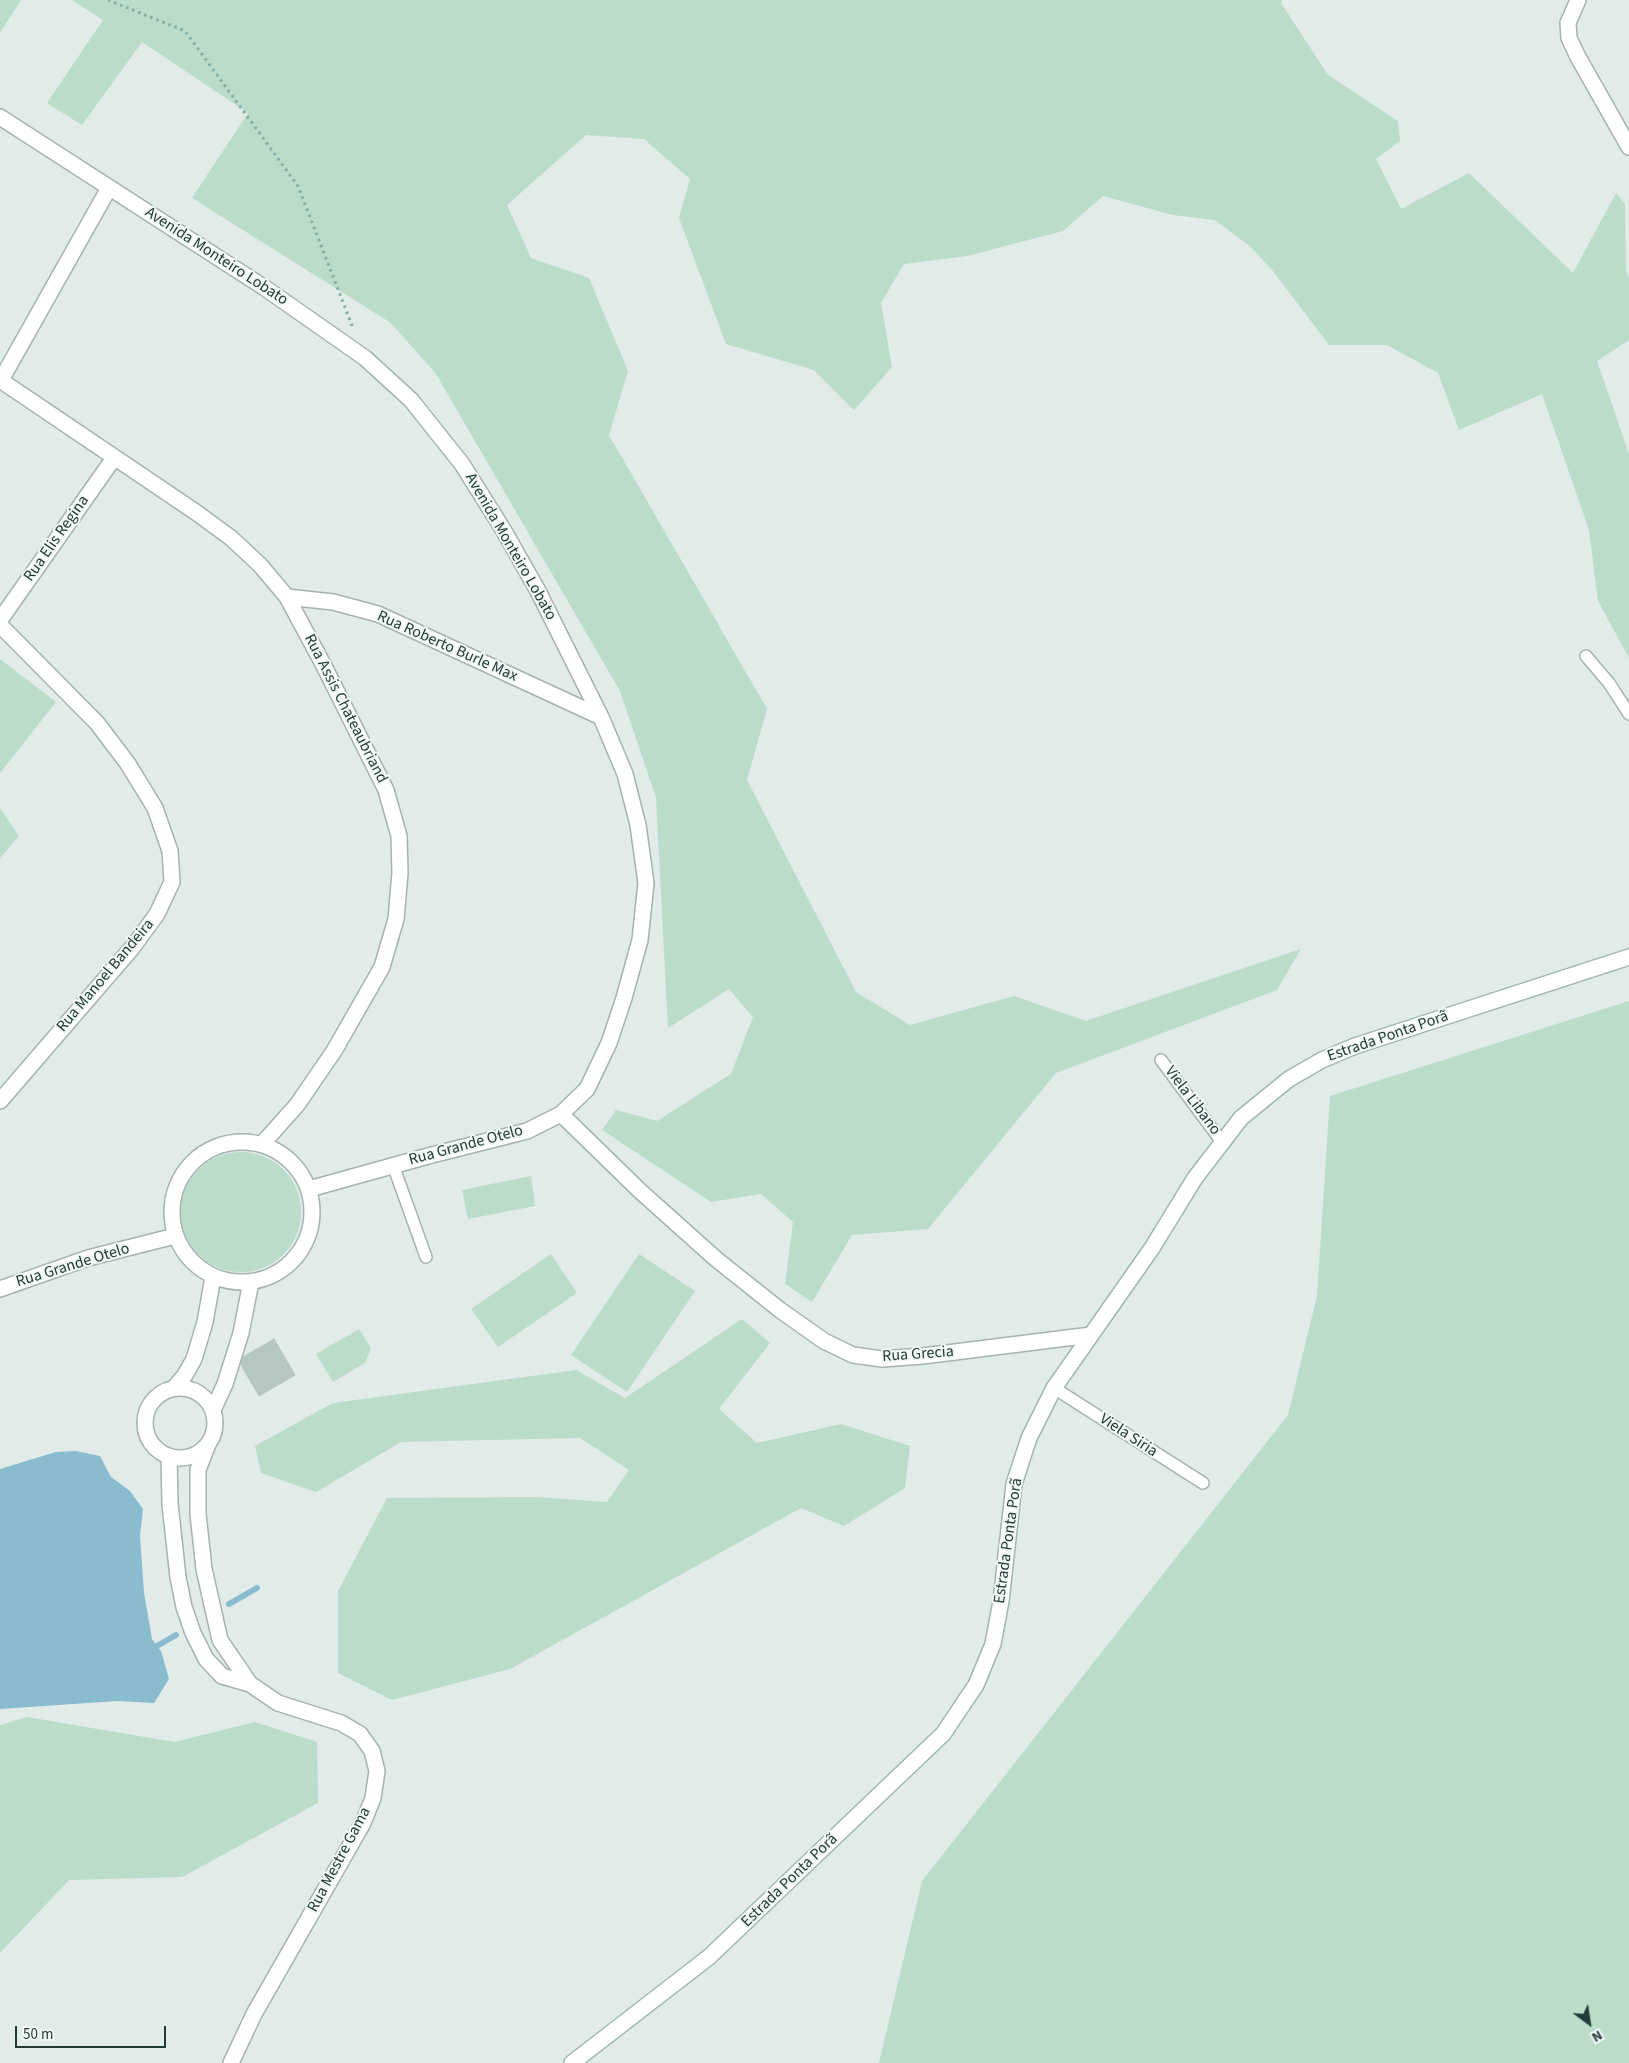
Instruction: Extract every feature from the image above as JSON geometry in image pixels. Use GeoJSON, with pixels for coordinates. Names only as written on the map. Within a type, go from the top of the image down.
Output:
{"type":"FeatureCollection","features":[{"type":"Feature","properties":{"kind":"street"},"geometry":{"type":"LineString","coordinates":[[1578,0],[1568,23],[1569,38],[1629,147]]}},
{"type":"Feature","properties":{"kind":"street","name":"Avenida Monteiro Lobato"},"geometry":{"type":"LineString","coordinates":[[0,117],[265,288],[365,358],[410,400],[462,464],[504,531],[538,591],[601,718],[625,774],[638,825],[646,883],[640,940],[609,1043],[588,1089],[562,1114]]}},
{"type":"Feature","properties":{"kind":"street"},"geometry":{"type":"LineString","coordinates":[[0,380],[110,188]]}},
{"type":"Feature","properties":{"kind":"street","name":"Rua Assis Chateaubriand"},"geometry":{"type":"LineString","coordinates":[[0,380],[197,513],[231,538],[260,565],[287,597],[386,790],[399,836],[400,873],[396,919],[382,967],[334,1050],[298,1105],[262,1144]]}},
{"type":"Feature","properties":{"kind":"street","name":"Rua Elis Regina"},"geometry":{"type":"LineString","coordinates":[[0,620],[114,458]]}},
{"type":"Feature","properties":{"kind":"street","name":"Rua Roberto Burle Max"},"geometry":{"type":"LineString","coordinates":[[287,597],[333,602],[378,614],[601,718]]}},
{"type":"Feature","properties":{"kind":"street","name":"Rua Manoel Bandeira"},"geometry":{"type":"LineString","coordinates":[[0,625],[97,723],[128,764],[155,808],[170,851],[172,882],[157,914],[132,948],[0,1101]]}},
{"type":"Feature","properties":{"kind":"street","name":"Estrada Ponta Porã"},"geometry":{"type":"LineString","coordinates":[[572,2063],[709,1957],[943,1734],[976,1685],[993,1644],[1001,1601],[1014,1484],[1029,1438],[1054,1388],[1152,1248],[1195,1178],[1241,1118],[1289,1079],[1322,1060],[1356,1046],[1629,957]]}},
{"type":"Feature","properties":{"kind":"street","name":"Rua Grande Otelo"},"geometry":{"type":"LineString","coordinates":[[309,1189],[393,1165],[527,1131],[562,1114]]}},
{"type":"Feature","properties":{"kind":"street","name":"Rua Grecia"},"geometry":{"type":"LineString","coordinates":[[562,1114],[640,1191],[716,1259],[780,1310],[824,1341],[852,1355],[882,1360],[1091,1335]]}},
{"type":"Feature","properties":{"kind":"street"},"geometry":{"type":"LineString","coordinates":[[240,1142],[262,1144],[280,1152],[294,1165],[309,1189],[312,1202],[312,1224],[304,1245],[291,1263],[273,1276],[251,1282],[231,1282],[213,1277],[196,1267],[184,1253],[175,1236],[171,1214],[174,1192],[184,1172],[199,1156],[218,1146],[240,1142]]}},
{"type":"Feature","properties":{"kind":"street","name":"Rua Grande Otelo"},"geometry":{"type":"LineString","coordinates":[[0,1289],[88,1258],[175,1236]]}},
{"type":"Feature","properties":{"kind":"street"},"geometry":{"type":"LineString","coordinates":[[174,1388],[185,1375],[194,1359],[205,1322],[213,1277]]}},
{"type":"Feature","properties":{"kind":"street"},"geometry":{"type":"LineString","coordinates":[[213,1410],[225,1384],[241,1333],[251,1282]]}},
{"type":"Feature","properties":{"kind":"street"},"geometry":{"type":"LineString","coordinates":[[174,1388],[186,1388],[198,1392],[207,1400],[213,1410],[216,1421],[208,1444],[190,1456],[180,1458],[169,1456],[152,1444],[147,1434],[146,1418],[148,1410],[154,1400],[163,1392],[174,1388]]}},
{"type":"Feature","properties":{"kind":"street","name":"Rua Mestre Gama"},"geometry":{"type":"LineString","coordinates":[[208,1444],[198,1470],[198,1514],[204,1569],[220,1640],[250,1684]]}},
{"type":"Feature","properties":{"kind":"street","name":"Rua Mestre Gama"},"geometry":{"type":"LineString","coordinates":[[169,1456],[170,1504],[178,1577],[184,1608],[193,1634],[206,1659],[222,1676],[250,1684],[278,1703],[341,1723],[360,1734],[372,1751],[377,1771],[373,1798],[363,1823],[254,2014],[231,2063]]}},
{"type":"Feature","properties":{"kind":"lane"},"geometry":{"type":"LineString","coordinates":[[1586,656],[1609,683],[1629,714]]}},
{"type":"Feature","properties":{"kind":"lane","name":"Viela Libano"},"geometry":{"type":"LineString","coordinates":[[1161,1060],[1222,1142]]}},
{"type":"Feature","properties":{"kind":"lane"},"geometry":{"type":"LineString","coordinates":[[393,1165],[426,1257]]}},
{"type":"Feature","properties":{"kind":"lane","name":"Viela Siria"},"geometry":{"type":"LineString","coordinates":[[1054,1388],[1203,1483]]}},
{"type":"Feature","properties":{"kind":"path"},"geometry":{"type":"LineString","coordinates":[[108,0],[185,31],[298,186],[354,330]]}},
{"type":"Feature","properties":{"kind":"green space"},"geometry":{"type":"Polygon","coordinates":[[[0,0],[21,0],[0,33],[0,0]]]}},
{"type":"Feature","properties":{"kind":"green space"},"geometry":{"type":"Polygon","coordinates":[[[72,0],[1282,0],[1281,3],[1328,75],[1398,121],[1400,141],[1376,159],[1401,209],[1469,173],[1573,273],[1616,193],[1625,204],[1626,269],[1629,279],[1629,340],[1597,361],[1629,454],[1629,658],[1598,601],[1589,530],[1542,394],[1459,430],[1438,373],[1387,345],[1329,345],[1273,271],[1251,247],[1215,220],[1173,215],[1103,196],[1063,231],[967,256],[904,264],[881,303],[892,367],[854,410],[814,370],[726,344],[679,218],[690,179],[644,139],[586,135],[507,205],[531,258],[589,278],[628,371],[609,435],[767,709],[747,780],[856,992],[910,1025],[1014,996],[1086,1021],[1301,949],[1277,990],[1056,1073],[928,1229],[852,1235],[812,1302],[785,1284],[793,1222],[761,1194],[711,1202],[602,1130],[616,1110],[657,1121],[731,1074],[753,1017],[729,989],[668,1028],[656,798],[620,691],[436,374],[391,323],[192,198],[248,113],[142,42],[82,125],[47,103],[103,20],[72,0]]]}},
{"type":"Feature","properties":{"kind":"green space"},"geometry":{"type":"Polygon","coordinates":[[[0,659],[56,702],[0,773],[0,659]]]}},
{"type":"Feature","properties":{"kind":"green space"},"geometry":{"type":"Polygon","coordinates":[[[0,808],[19,836],[0,858],[0,808]]]}},
{"type":"Feature","properties":{"kind":"green space"},"geometry":{"type":"Polygon","coordinates":[[[1629,1001],[1629,2063],[879,2063],[922,1881],[1288,1415],[1317,1296],[1330,1096],[1629,1001]]]}},
{"type":"Feature","properties":{"kind":"green space"},"geometry":{"type":"Polygon","coordinates":[[[241,1152],[264,1157],[274,1162],[283,1170],[291,1179],[296,1189],[301,1212],[296,1235],[291,1245],[283,1254],[274,1262],[264,1267],[241,1272],[218,1267],[208,1262],[199,1254],[191,1245],[186,1235],[181,1212],[186,1189],[191,1179],[199,1170],[208,1162],[218,1157],[241,1152]]]}},
{"type":"Feature","properties":{"kind":"green space"},"geometry":{"type":"Polygon","coordinates":[[[531,1176],[535,1206],[468,1219],[462,1190],[531,1176]]]}},
{"type":"Feature","properties":{"kind":"green space"},"geometry":{"type":"Polygon","coordinates":[[[551,1254],[577,1293],[498,1347],[471,1309],[551,1254]]]}},
{"type":"Feature","properties":{"kind":"green space"},"geometry":{"type":"Polygon","coordinates":[[[639,1254],[695,1291],[627,1392],[571,1355],[639,1254]]]}},
{"type":"Feature","properties":{"kind":"green space"},"geometry":{"type":"Polygon","coordinates":[[[742,1319],[770,1343],[719,1409],[757,1443],[841,1424],[910,1446],[905,1488],[844,1526],[801,1508],[510,1669],[392,1700],[338,1673],[338,1591],[387,1498],[536,1497],[607,1502],[629,1470],[580,1438],[401,1442],[316,1492],[261,1473],[255,1446],[333,1403],[576,1370],[625,1398],[742,1319]]]}},
{"type":"Feature","properties":{"kind":"green space"},"geometry":{"type":"Polygon","coordinates":[[[359,1329],[371,1348],[365,1363],[333,1382],[316,1354],[359,1329]]]}},
{"type":"Feature","properties":{"kind":"green space"},"geometry":{"type":"Polygon","coordinates":[[[27,1717],[174,1742],[255,1722],[317,1742],[318,1803],[182,1877],[69,1880],[0,1953],[0,1725],[27,1717]]]}},
{"type":"Feature","properties":{"kind":"water"},"geometry":{"type":"Polygon","coordinates":[[[76,1451],[100,1456],[111,1477],[130,1491],[143,1509],[140,1536],[144,1593],[152,1639],[161,1651],[169,1679],[154,1703],[117,1701],[0,1709],[0,1469],[56,1452],[76,1451]]]}},
{"type":"Feature","properties":{"kind":"building"},"geometry":{"type":"Polygon","coordinates":[[[274,1339],[295,1375],[259,1396],[241,1365],[243,1357],[274,1339]]]}},
{"type":"Feature","properties":{"kind":"waterway"},"geometry":{"type":"LineString","coordinates":[[229,1604],[257,1588]]}},
{"type":"Feature","properties":{"kind":"waterway"},"geometry":{"type":"LineString","coordinates":[[157,1646],[176,1635]]}}]}
